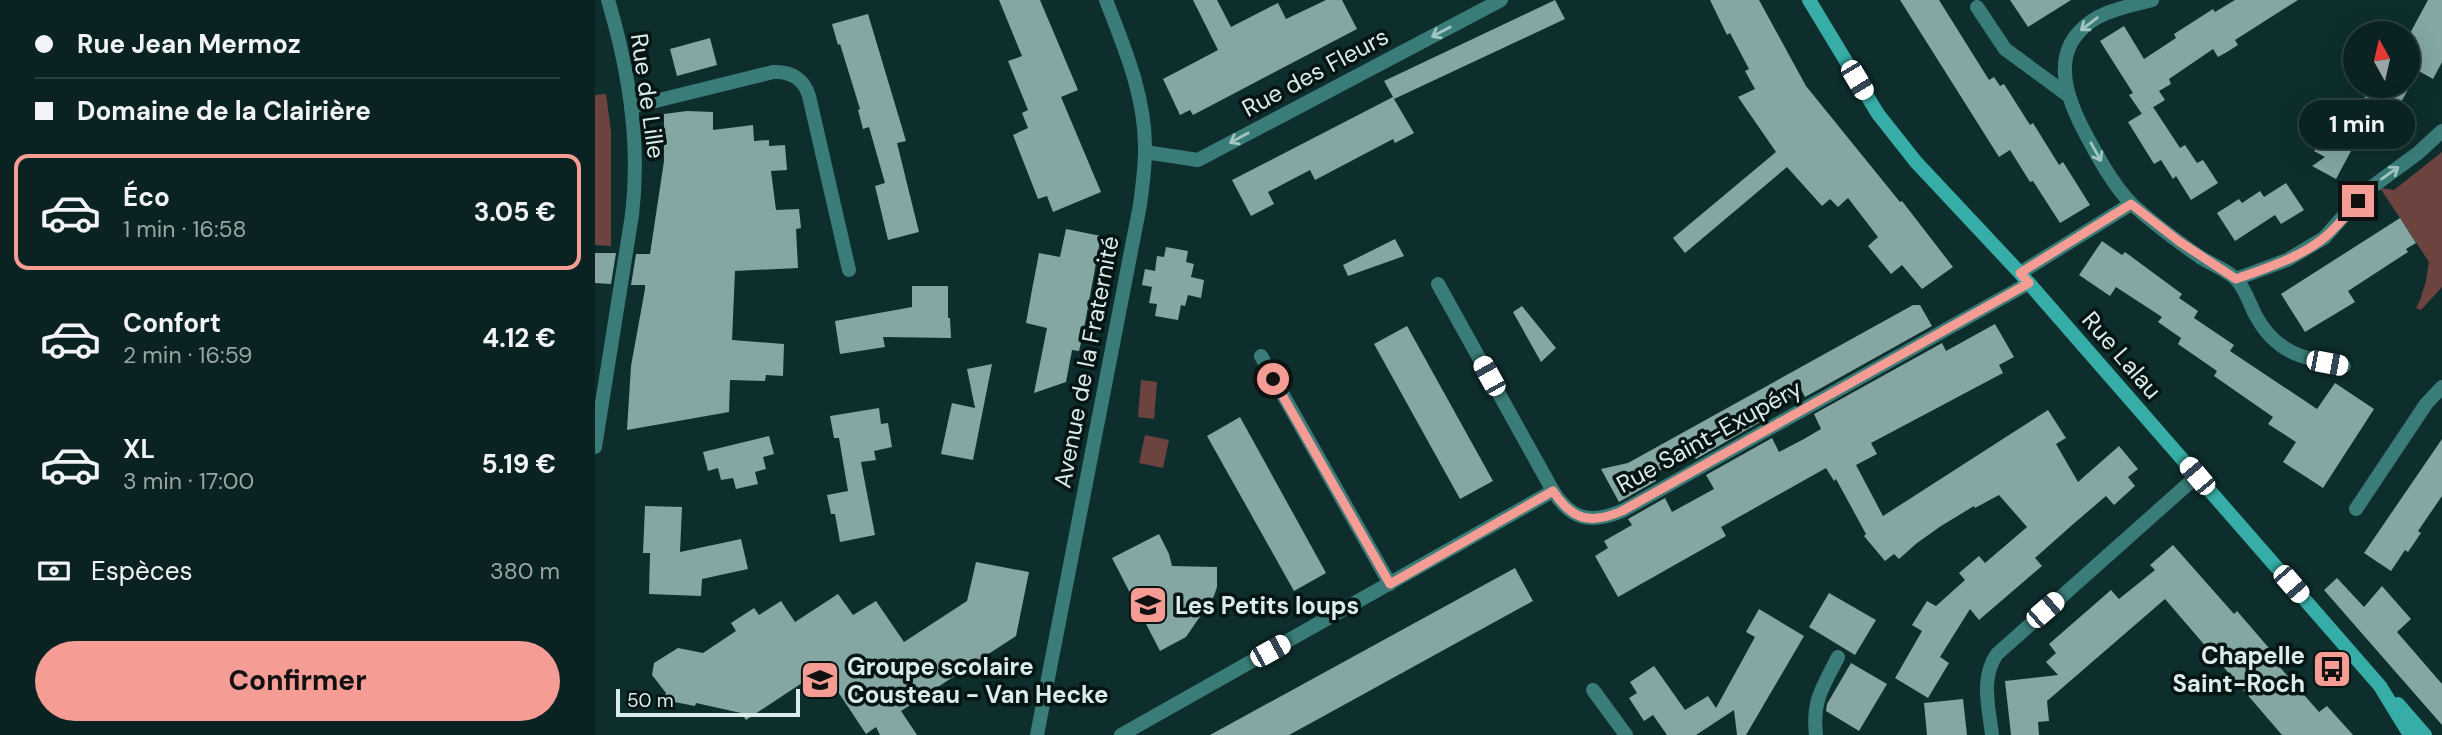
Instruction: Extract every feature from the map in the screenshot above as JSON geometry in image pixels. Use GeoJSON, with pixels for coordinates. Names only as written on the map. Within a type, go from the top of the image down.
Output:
{"type":"FeatureCollection","features":[{"type":"Feature","properties":{"kind":"main road","name":"Rue Lalau"},"geometry":{"type":"LineString","coordinates":[[1809,0],[1887,127],[1916,162],[2025,278],[2379,686],[2410,735]]}},
{"type":"Feature","properties":{"kind":"main road"},"geometry":{"type":"LineString","coordinates":[[2379,686],[2400,705],[2425,735]]}},
{"type":"Feature","properties":{"kind":"street","name":"Rue de Lille"},"geometry":{"type":"LineString","coordinates":[[595,447],[634,194],[636,161],[622,49],[608,0]]}},
{"type":"Feature","properties":{"kind":"street","name":"Avenue de la Fraternité"},"geometry":{"type":"LineString","coordinates":[[1037,735],[1140,205],[1145,152],[1137,86],[1106,0]]}},
{"type":"Feature","properties":{"kind":"street","name":"Rue des Fleurs"},"geometry":{"type":"LineString","coordinates":[[1145,152],[1198,160],[1501,0]]}},
{"type":"Feature","properties":{"kind":"street"},"geometry":{"type":"LineString","coordinates":[[2152,0],[2101,15],[2073,39],[2066,58],[2065,79],[2081,125],[2101,161],[2131,204],[2180,242],[2236,279],[2261,325],[2276,343],[2304,357],[2344,366]]}},
{"type":"Feature","properties":{"kind":"street"},"geometry":{"type":"LineString","coordinates":[[1977,7],[2005,49],[2069,96]]}},
{"type":"Feature","properties":{"kind":"street"},"geometry":{"type":"LineString","coordinates":[[631,107],[773,72],[787,73],[799,79],[809,96],[849,270]]}},
{"type":"Feature","properties":{"kind":"street"},"geometry":{"type":"LineString","coordinates":[[2236,279],[2287,260],[2325,238],[2365,192],[2419,153],[2442,131]]}},
{"type":"Feature","properties":{"kind":"street"},"geometry":{"type":"LineString","coordinates":[[2025,278],[2131,204]]}},
{"type":"Feature","properties":{"kind":"street","name":"Rue Saint-Exupéry"},"geometry":{"type":"LineString","coordinates":[[1553,491],[1569,511],[1579,517],[1599,519],[1622,511],[2025,278]]}},
{"type":"Feature","properties":{"kind":"street"},"geometry":{"type":"LineString","coordinates":[[1121,735],[1553,491],[1438,284]]}},
{"type":"Feature","properties":{"kind":"street"},"geometry":{"type":"LineString","coordinates":[[1261,356],[1390,584]]}},
{"type":"Feature","properties":{"kind":"street"},"geometry":{"type":"LineString","coordinates":[[2356,509],[2426,404],[2442,387]]}},
{"type":"Feature","properties":{"kind":"street"},"geometry":{"type":"LineString","coordinates":[[1992,735],[1987,682],[1992,661],[1997,654],[2197,476]]}},
{"type":"Feature","properties":{"kind":"street"},"geometry":{"type":"LineString","coordinates":[[1816,735],[1817,697],[1838,657]]}},
{"type":"Feature","properties":{"kind":"street"},"geometry":{"type":"LineString","coordinates":[[1593,690],[1626,735]]}},
{"type":"Feature","properties":{"kind":"shaded area"},"geometry":{"type":"Polygon","coordinates":[[[606,94],[611,131],[611,246],[595,245],[595,95],[606,94]]]}},
{"type":"Feature","properties":{"kind":"shaded area"},"geometry":{"type":"Polygon","coordinates":[[[2442,152],[2442,287],[2421,310],[2416,308],[2426,281],[2429,262],[2380,188],[2394,190],[2442,152]]]}},
{"type":"Feature","properties":{"kind":"shaded area"},"geometry":{"type":"Polygon","coordinates":[[[1141,380],[1157,382],[1154,419],[1138,417],[1141,380]]]}},
{"type":"Feature","properties":{"kind":"shaded area"},"geometry":{"type":"Polygon","coordinates":[[[1145,435],[1169,440],[1163,468],[1139,463],[1145,435]]]}},
{"type":"Feature","properties":{"kind":"building"},"geometry":{"type":"Polygon","coordinates":[[[999,0],[1040,0],[1078,90],[1061,97],[1101,192],[1053,212],[1047,196],[1038,199],[1013,135],[1028,128],[1022,113],[1028,110],[1008,61],[1022,56],[999,0]]]}},
{"type":"Feature","properties":{"kind":"building"},"geometry":{"type":"Polygon","coordinates":[[[1193,0],[1217,0],[1231,27],[1278,3],[1286,19],[1326,0],[1342,0],[1357,29],[1193,115],[1190,110],[1180,115],[1163,79],[1218,50],[1193,0]]]}},
{"type":"Feature","properties":{"kind":"building"},"geometry":{"type":"Polygon","coordinates":[[[1555,0],[1565,19],[1394,99],[1414,133],[1395,143],[1393,139],[1315,180],[1310,170],[1268,192],[1274,204],[1251,216],[1232,180],[1393,97],[1384,81],[1555,0]]]}},
{"type":"Feature","properties":{"kind":"building"},"geometry":{"type":"Polygon","coordinates":[[[1710,0],[1759,0],[1806,86],[1953,267],[1922,289],[1902,265],[1891,274],[1868,246],[1878,237],[1848,198],[1838,207],[1830,199],[1822,206],[1787,167],[1685,253],[1673,238],[1776,152],[1738,97],[1755,89],[1745,71],[1749,69],[1730,33],[1727,35],[1710,0]]]}},
{"type":"Feature","properties":{"kind":"building"},"geometry":{"type":"Polygon","coordinates":[[[1900,0],[1939,0],[1989,80],[1994,77],[2000,86],[2004,84],[2059,165],[2063,162],[2090,205],[2060,223],[2010,150],[1999,157],[1900,0]]]}},
{"type":"Feature","properties":{"kind":"building"},"geometry":{"type":"Polygon","coordinates":[[[2010,0],[2071,0],[2028,27],[2010,0]]]}},
{"type":"Feature","properties":{"kind":"building"},"geometry":{"type":"Polygon","coordinates":[[[2235,0],[2298,0],[2235,40],[2238,45],[2227,52],[2218,57],[2213,49],[2169,79],[2171,84],[2159,91],[2165,100],[2142,114],[2129,95],[2133,93],[2100,41],[2124,26],[2144,59],[2176,38],[2174,34],[2213,9],[2215,12],[2235,0]]]}},
{"type":"Feature","properties":{"kind":"building"},"geometry":{"type":"Polygon","coordinates":[[[2428,0],[2442,0],[2442,62],[2433,79],[2420,72],[2420,21],[2417,21],[2428,0]]]}},
{"type":"Feature","properties":{"kind":"building"},"geometry":{"type":"Polygon","coordinates":[[[868,14],[906,141],[897,143],[919,232],[888,240],[875,186],[885,183],[869,127],[863,129],[858,110],[860,109],[832,24],[868,14]]]}},
{"type":"Feature","properties":{"kind":"building"},"geometry":{"type":"Polygon","coordinates":[[[710,38],[717,65],[677,76],[670,49],[710,38]]]}},
{"type":"Feature","properties":{"kind":"building"},"geometry":{"type":"Polygon","coordinates":[[[2364,98],[2403,98],[2383,135],[2377,131],[2371,143],[2359,136],[2336,179],[2312,166],[2325,157],[2314,151],[2321,140],[2311,134],[2322,116],[2347,129],[2364,98]]]}},
{"type":"Feature","properties":{"kind":"building"},"geometry":{"type":"Polygon","coordinates":[[[2153,107],[2180,148],[2185,145],[2197,163],[2203,160],[2218,183],[2191,200],[2176,176],[2173,179],[2161,160],[2154,164],[2128,122],[2153,107]]]}},
{"type":"Feature","properties":{"kind":"building"},"geometry":{"type":"Polygon","coordinates":[[[713,112],[713,130],[753,125],[754,141],[769,140],[769,146],[785,145],[787,170],[771,171],[776,210],[799,209],[801,228],[796,229],[798,268],[735,271],[732,340],[784,344],[783,376],[766,375],[765,381],[730,380],[729,412],[627,430],[631,366],[645,289],[645,285],[631,285],[636,254],[650,254],[664,161],[664,114],[713,112]]]}},
{"type":"Feature","properties":{"kind":"building"},"geometry":{"type":"Polygon","coordinates":[[[2286,183],[2304,210],[2281,224],[2275,215],[2235,241],[2217,213],[2239,199],[2242,203],[2260,191],[2264,197],[2286,183]]]}},
{"type":"Feature","properties":{"kind":"building"},"geometry":{"type":"Polygon","coordinates":[[[2400,218],[2416,243],[2406,249],[2408,252],[2348,291],[2355,302],[2305,332],[2281,294],[2400,218]]]}},
{"type":"Feature","properties":{"kind":"building"},"geometry":{"type":"Polygon","coordinates":[[[1066,229],[1101,236],[1083,334],[1079,351],[1072,350],[1066,382],[1034,393],[1047,328],[1026,323],[1039,253],[1060,257],[1066,229]]]}},
{"type":"Feature","properties":{"kind":"building"},"geometry":{"type":"Polygon","coordinates":[[[1395,239],[1404,256],[1348,276],[1343,265],[1395,239]]]}},
{"type":"Feature","properties":{"kind":"building"},"geometry":{"type":"Polygon","coordinates":[[[2102,241],[2122,255],[2125,252],[2182,294],[2179,298],[2198,311],[2194,318],[2234,345],[2230,351],[2317,409],[2335,383],[2374,409],[2323,488],[2283,462],[2296,442],[2268,424],[2273,417],[2214,376],[2217,371],[2178,344],[2181,338],[2158,322],[2162,317],[2116,287],[2110,296],[2079,275],[2102,241]]]}},
{"type":"Feature","properties":{"kind":"building"},"geometry":{"type":"Polygon","coordinates":[[[1166,247],[1188,251],[1186,262],[1194,264],[1191,277],[1204,280],[1201,298],[1188,295],[1185,306],[1181,305],[1178,320],[1155,316],[1157,304],[1149,303],[1152,287],[1142,285],[1145,269],[1155,271],[1157,256],[1164,257],[1166,247]]]}},
{"type":"Feature","properties":{"kind":"building"},"geometry":{"type":"Polygon","coordinates":[[[595,253],[616,253],[611,284],[595,283],[595,253]]]}},
{"type":"Feature","properties":{"kind":"building"},"geometry":{"type":"Polygon","coordinates":[[[912,286],[948,286],[951,338],[883,337],[885,347],[840,354],[835,321],[912,307],[912,286]]]}},
{"type":"Feature","properties":{"kind":"building"},"geometry":{"type":"Polygon","coordinates":[[[1913,305],[1920,305],[1932,326],[1805,397],[1802,391],[1759,415],[1762,421],[1696,459],[1692,453],[1653,474],[1656,481],[1619,502],[1601,469],[1628,463],[1913,305]]]}},
{"type":"Feature","properties":{"kind":"building"},"geometry":{"type":"Polygon","coordinates":[[[1522,306],[1556,348],[1541,362],[1513,312],[1522,306]]]}},
{"type":"Feature","properties":{"kind":"building"},"geometry":{"type":"Polygon","coordinates":[[[1995,324],[2014,357],[1999,365],[2003,373],[1871,443],[1877,454],[1856,465],[1883,516],[2048,410],[2066,438],[2056,444],[2078,482],[2119,446],[2138,469],[2128,477],[2135,486],[2114,505],[2106,496],[2071,526],[2035,558],[2042,566],[1979,620],[1970,609],[1940,657],[1949,663],[1928,698],[1895,678],[1922,631],[1912,625],[1927,601],[1936,606],[1965,580],[1959,573],[1979,556],[1985,563],[2027,527],[1999,495],[1941,526],[1899,559],[1894,554],[1885,561],[1864,536],[1866,534],[1836,479],[1834,481],[1826,468],[1721,527],[1726,536],[1618,597],[1595,556],[1608,548],[1604,541],[1632,525],[1628,519],[1665,498],[1672,512],[1714,489],[1706,475],[1772,438],[1779,452],[1804,439],[1821,429],[1814,414],[1942,343],[1946,351],[1995,324]]]}},
{"type":"Feature","properties":{"kind":"building"},"geometry":{"type":"Polygon","coordinates":[[[1407,326],[1493,481],[1460,499],[1374,344],[1407,326]]]}},
{"type":"Feature","properties":{"kind":"building"},"geometry":{"type":"Polygon","coordinates":[[[992,364],[973,460],[941,454],[952,403],[975,408],[967,369],[992,364]]]}},
{"type":"Feature","properties":{"kind":"building"},"geometry":{"type":"Polygon","coordinates":[[[879,408],[881,424],[888,423],[892,447],[874,451],[876,460],[861,462],[875,535],[840,542],[835,514],[831,514],[827,495],[848,491],[839,438],[834,438],[830,416],[879,408]]]}},
{"type":"Feature","properties":{"kind":"building"},"geometry":{"type":"Polygon","coordinates":[[[1240,417],[1326,573],[1294,591],[1207,436],[1240,417]]]}},
{"type":"Feature","properties":{"kind":"building"},"geometry":{"type":"Polygon","coordinates":[[[769,436],[774,454],[763,457],[766,469],[755,472],[758,484],[736,489],[733,478],[721,480],[718,468],[708,471],[703,452],[769,436]]]}},
{"type":"Feature","properties":{"kind":"building"},"geometry":{"type":"Polygon","coordinates":[[[2442,439],[2442,496],[2418,531],[2421,533],[2391,571],[2364,553],[2442,439]]]}},
{"type":"Feature","properties":{"kind":"building"},"geometry":{"type":"Polygon","coordinates":[[[645,506],[682,507],[680,552],[741,539],[748,569],[702,579],[701,596],[649,594],[650,553],[643,553],[645,506]]]}},
{"type":"Feature","properties":{"kind":"building"},"geometry":{"type":"Polygon","coordinates":[[[1159,534],[1172,566],[1217,567],[1214,596],[1186,637],[1160,651],[1112,558],[1159,534]]]}},
{"type":"Feature","properties":{"kind":"building"},"geometry":{"type":"Polygon","coordinates":[[[2173,545],[2234,614],[2237,611],[2281,662],[2278,665],[2319,712],[2327,706],[2353,735],[2282,735],[2165,599],[2047,701],[2049,721],[2038,722],[2039,735],[2011,735],[2005,681],[2058,675],[2046,662],[2056,653],[2049,644],[2111,590],[2119,599],[2155,570],[2150,565],[2173,545]]]}},
{"type":"Feature","properties":{"kind":"building"},"geometry":{"type":"Polygon","coordinates":[[[976,562],[1029,572],[1016,636],[901,711],[917,735],[880,735],[876,727],[866,734],[823,669],[746,720],[741,713],[696,703],[695,706],[664,700],[666,693],[652,675],[654,663],[678,648],[703,653],[736,631],[731,623],[754,608],[759,615],[781,601],[795,622],[838,594],[853,615],[876,601],[904,642],[967,601],[976,562]]]}},
{"type":"Feature","properties":{"kind":"building"},"geometry":{"type":"Polygon","coordinates":[[[1515,568],[1533,601],[1311,723],[1289,735],[1210,735],[1515,568]]]}},
{"type":"Feature","properties":{"kind":"building"},"geometry":{"type":"Polygon","coordinates":[[[2337,578],[2364,607],[2382,586],[2411,619],[2397,632],[2442,684],[2442,725],[2324,590],[2337,578]]]}},
{"type":"Feature","properties":{"kind":"building"},"geometry":{"type":"Polygon","coordinates":[[[1829,593],[1876,620],[1855,655],[1809,627],[1829,593]]]}},
{"type":"Feature","properties":{"kind":"building"},"geometry":{"type":"Polygon","coordinates":[[[1759,609],[1804,636],[1746,735],[1737,735],[1734,710],[1696,735],[1667,735],[1653,715],[1644,721],[1629,698],[1637,693],[1630,682],[1654,666],[1685,710],[1708,696],[1716,708],[1755,637],[1746,632],[1759,609]]]}},
{"type":"Feature","properties":{"kind":"building"},"geometry":{"type":"Polygon","coordinates":[[[1851,663],[1887,684],[1859,731],[1826,711],[1827,704],[1851,663]]]}},
{"type":"Feature","properties":{"kind":"building"},"geometry":{"type":"Polygon","coordinates":[[[1963,699],[1967,735],[1927,735],[1924,703],[1963,699]]]}},
{"type":"Feature","properties":{"kind":"place","name":"Les Petits loups"},"geometry":{"type":"Point","coordinates":[1148,605]}},
{"type":"Feature","properties":{"kind":"place","name":"Chapelle Saint-Roch"},"geometry":{"type":"Point","coordinates":[2332,669]}},
{"type":"Feature","properties":{"kind":"place","name":"Groupe scolaire Cousteau - Van Hecke"},"geometry":{"type":"Point","coordinates":[820,680]}},
{"type":"Feature","properties":{"kind":"route"},"geometry":{"type":"LineString","coordinates":[[1273,379],[1390,584],[1553,491],[1569,511],[1579,517],[1599,519],[1622,511],[2029,283],[2020,273],[2131,204],[2202,258],[2236,279],[2287,260],[2312,247],[2325,238],[2358,201]]}}]}
